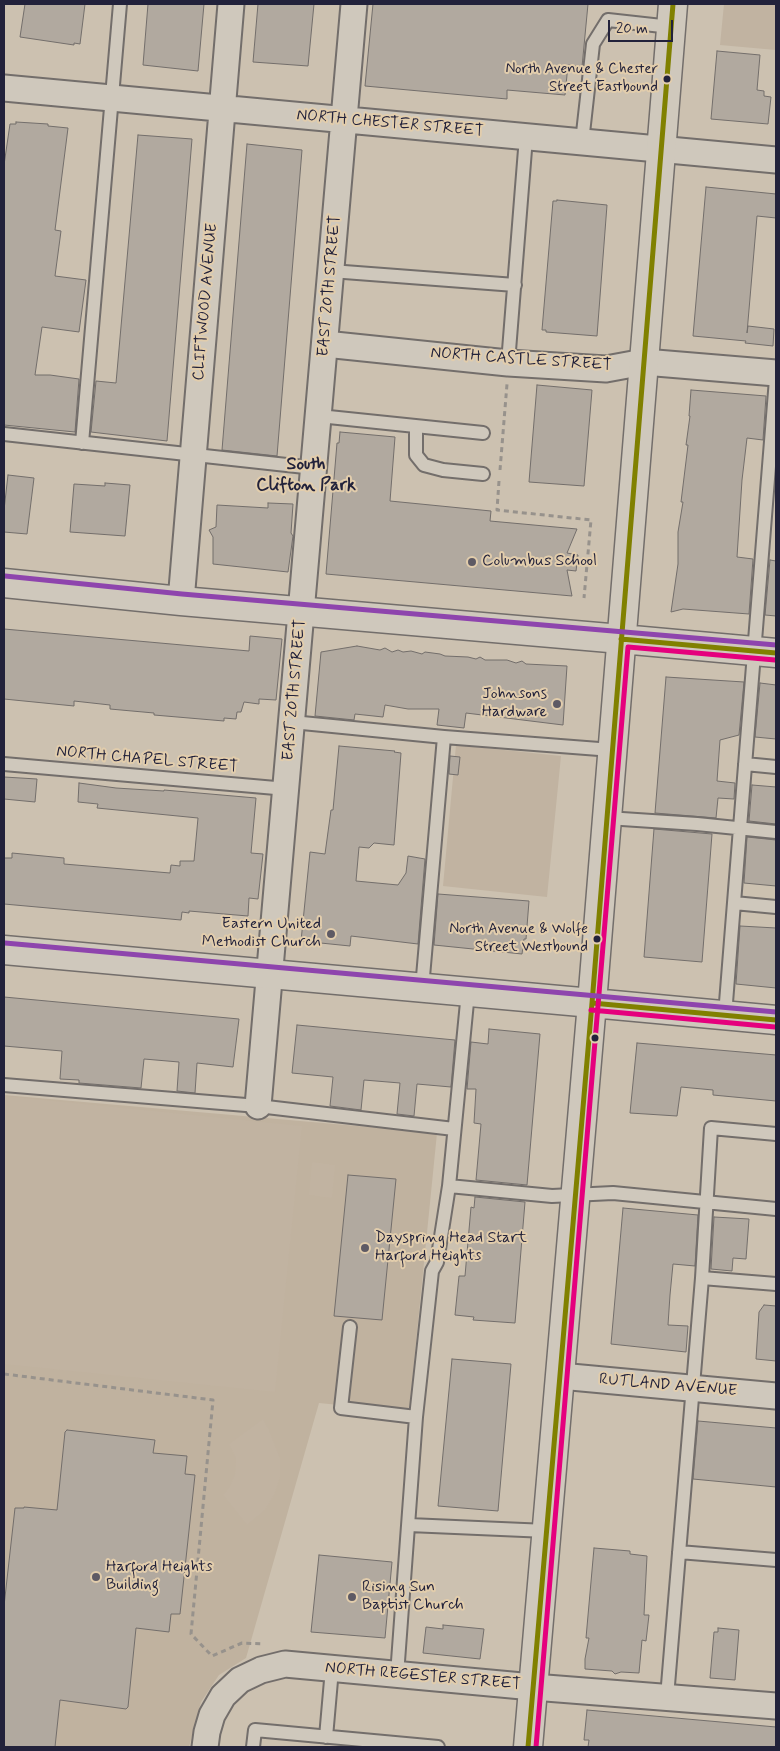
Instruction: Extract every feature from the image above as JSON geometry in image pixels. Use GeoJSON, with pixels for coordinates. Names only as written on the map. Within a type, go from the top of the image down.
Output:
{"type":"FeatureCollection","features":[{"type":"Feature","properties":{"kind":"main road"},"geometry":{"type":"LineString","coordinates":[[528,1747],[592,1003],[672,16]]}},
{"type":"Feature","properties":{"kind":"main road"},"geometry":{"type":"LineString","coordinates":[[4,583],[765,652]]}},
{"type":"Feature","properties":{"kind":"main road"},"geometry":{"type":"LineString","coordinates":[[4,950],[776,1020]]}},
{"type":"Feature","properties":{"kind":"street","name":"CLIFTWOOD AVENUE"},"geometry":{"type":"LineString","coordinates":[[181,600],[231,4]]}},
{"type":"Feature","properties":{"kind":"street","name":"EAST 20TH STREET"},"geometry":{"type":"LineString","coordinates":[[258,1106],[354,4]]}},
{"type":"Feature","properties":{"kind":"street","name":"NORTH CHESTER STREET"},"geometry":{"type":"LineString","coordinates":[[4,88],[776,160]]}},
{"type":"Feature","properties":{"kind":"street","name":"NORTH CASTLE STREET"},"geometry":{"type":"LineString","coordinates":[[325,344],[508,363],[606,369],[644,362],[776,373]]}},
{"type":"Feature","properties":{"kind":"street","name":"RUTLAND AVENUE"},"geometry":{"type":"LineString","coordinates":[[560,1376],[776,1396]]}},
{"type":"Feature","properties":{"kind":"street","name":"NORTH REGESTER STREET"},"geometry":{"type":"LineString","coordinates":[[206,1747],[207,1732],[212,1714],[223,1696],[240,1680],[261,1670],[285,1664],[533,1687],[776,1706]]}},
{"type":"Feature","properties":{"kind":"lane"},"geometry":{"type":"LineString","coordinates":[[82,443],[120,4]]}},
{"type":"Feature","properties":{"kind":"lane"},"geometry":{"type":"LineString","coordinates":[[582,142],[593,44],[608,20],[672,16]]}},
{"type":"Feature","properties":{"kind":"lane"},"geometry":{"type":"LineString","coordinates":[[508,363],[526,137]]}},
{"type":"Feature","properties":{"kind":"lane"},"geometry":{"type":"LineString","coordinates":[[331,271],[514,286]]}},
{"type":"Feature","properties":{"kind":"lane"},"geometry":{"type":"LineString","coordinates":[[725,1015],[745,764],[765,652],[776,379]]}},
{"type":"Feature","properties":{"kind":"lane"},"geometry":{"type":"LineString","coordinates":[[318,416],[483,433]]}},
{"type":"Feature","properties":{"kind":"lane"},"geometry":{"type":"LineString","coordinates":[[416,426],[416,455],[424,465],[442,470],[483,474]]}},
{"type":"Feature","properties":{"kind":"lane"},"geometry":{"type":"LineString","coordinates":[[4,434],[314,468]]}},
{"type":"Feature","properties":{"kind":"lane"},"geometry":{"type":"LineString","coordinates":[[292,722],[444,738],[612,750]]}},
{"type":"Feature","properties":{"kind":"lane"},"geometry":{"type":"LineString","coordinates":[[422,988],[444,738]]}},
{"type":"Feature","properties":{"kind":"lane","name":"NORTH CHAPEL STREET"},"geometry":{"type":"LineString","coordinates":[[4,764],[287,789]]}},
{"type":"Feature","properties":{"kind":"lane"},"geometry":{"type":"LineString","coordinates":[[745,764],[776,767]]}},
{"type":"Feature","properties":{"kind":"lane"},"geometry":{"type":"LineString","coordinates":[[607,818],[776,832]]}},
{"type":"Feature","properties":{"kind":"lane"},"geometry":{"type":"LineString","coordinates":[[734,903],[776,907]]}},
{"type":"Feature","properties":{"kind":"lane"},"geometry":{"type":"LineString","coordinates":[[397,1675],[416,1417],[432,1271],[437,1262],[449,1186],[468,992]]}},
{"type":"Feature","properties":{"kind":"lane"},"geometry":{"type":"LineString","coordinates":[[4,1085],[258,1106],[454,1129]]}},
{"type":"Feature","properties":{"kind":"lane"},"geometry":{"type":"LineString","coordinates":[[667,1697],[702,1278],[710,1128],[776,1134]]}},
{"type":"Feature","properties":{"kind":"lane"},"geometry":{"type":"LineString","coordinates":[[449,1186],[552,1196],[613,1193],[776,1210]]}},
{"type":"Feature","properties":{"kind":"lane"},"geometry":{"type":"LineString","coordinates":[[702,1278],[776,1284]]}},
{"type":"Feature","properties":{"kind":"lane"},"geometry":{"type":"LineString","coordinates":[[350,1327],[341,1408],[416,1417]]}},
{"type":"Feature","properties":{"kind":"lane"},"geometry":{"type":"LineString","coordinates":[[409,1526],[547,1531]]}},
{"type":"Feature","properties":{"kind":"lane"},"geometry":{"type":"LineString","coordinates":[[679,1552],[776,1560]]}},
{"type":"Feature","properties":{"kind":"lane"},"geometry":{"type":"LineString","coordinates":[[326,1737],[332,1669]]}},
{"type":"Feature","properties":{"kind":"lane"},"geometry":{"type":"LineString","coordinates":[[253,1747],[255,1730],[438,1747]]}},
{"type":"Feature","properties":{"kind":"path"},"geometry":{"type":"LineString","coordinates":[[500,471],[508,363]]}},
{"type":"Feature","properties":{"kind":"path"},"geometry":{"type":"LineString","coordinates":[[499,481],[496,510],[591,520],[584,598]]}},
{"type":"Feature","properties":{"kind":"path"},"geometry":{"type":"LineString","coordinates":[[4,1374],[213,1400],[190,1634],[212,1656],[242,1642],[271,1644]]}},
{"type":"Feature","properties":{"kind":"shaded area"},"geometry":{"type":"Polygon","coordinates":[[[724,4],[776,4],[776,50],[720,45],[724,4]]]}},
{"type":"Feature","properties":{"kind":"shaded area"},"geometry":{"type":"Polygon","coordinates":[[[456,745],[561,756],[547,897],[443,886],[456,745]]]}},
{"type":"Feature","properties":{"kind":"shaded area"},"geometry":{"type":"Polygon","coordinates":[[[4,1095],[437,1133],[409,1412],[319,1403],[246,1658],[219,1675],[201,1702],[189,1747],[4,1747],[4,1095]]]}},
{"type":"Feature","properties":{"kind":"shaded area"},"geometry":{"type":"Polygon","coordinates":[[[4,1096],[302,1126],[275,1392],[4,1364],[4,1096]]]}},
{"type":"Feature","properties":{"kind":"shaded area"},"geometry":{"type":"Polygon","coordinates":[[[312,1162],[335,1165],[332,1198],[309,1195],[312,1162]]]}},
{"type":"Feature","properties":{"kind":"shaded area"},"geometry":{"type":"Polygon","coordinates":[[[263,1419],[280,1458],[280,1477],[274,1495],[265,1510],[247,1525],[223,1495],[230,1486],[235,1474],[236,1459],[229,1444],[263,1419]]]}},
{"type":"Feature","properties":{"kind":"building"},"geometry":{"type":"Polygon","coordinates":[[[25,4],[85,4],[80,44],[74,43],[74,45],[20,37],[25,4]]]}},
{"type":"Feature","properties":{"kind":"building"},"geometry":{"type":"Polygon","coordinates":[[[148,4],[204,4],[198,71],[143,65],[148,4]]]}},
{"type":"Feature","properties":{"kind":"building"},"geometry":{"type":"Polygon","coordinates":[[[258,4],[314,4],[308,66],[253,62],[258,4]]]}},
{"type":"Feature","properties":{"kind":"building"},"geometry":{"type":"Polygon","coordinates":[[[373,4],[588,4],[582,67],[568,65],[565,95],[507,90],[507,99],[365,86],[373,4]]]}},
{"type":"Feature","properties":{"kind":"building"},"geometry":{"type":"Polygon","coordinates":[[[717,51],[760,55],[757,90],[764,91],[764,96],[771,97],[768,124],[711,119],[717,51]]]}},
{"type":"Feature","properties":{"kind":"building"},"geometry":{"type":"Polygon","coordinates":[[[16,122],[48,124],[48,126],[68,128],[55,230],[61,231],[55,276],[86,280],[79,332],[42,327],[35,375],[79,379],[75,432],[4,425],[4,165],[10,124],[16,124],[16,122]]]}},
{"type":"Feature","properties":{"kind":"building"},"geometry":{"type":"Polygon","coordinates":[[[138,135],[192,139],[167,441],[91,432],[96,381],[116,383],[138,135]]]}},
{"type":"Feature","properties":{"kind":"building"},"geometry":{"type":"Polygon","coordinates":[[[247,144],[302,150],[277,456],[222,450],[247,144]]]}},
{"type":"Feature","properties":{"kind":"building"},"geometry":{"type":"Polygon","coordinates":[[[706,187],[776,194],[776,218],[757,216],[747,333],[748,326],[774,329],[773,346],[745,343],[746,341],[693,336],[706,187]]]}},
{"type":"Feature","properties":{"kind":"building"},"geometry":{"type":"Polygon","coordinates":[[[553,201],[607,205],[597,336],[546,332],[546,330],[542,330],[553,201]]]}},
{"type":"Feature","properties":{"kind":"building"},"geometry":{"type":"Polygon","coordinates":[[[537,385],[592,390],[584,486],[529,482],[537,385]]]}},
{"type":"Feature","properties":{"kind":"building"},"geometry":{"type":"Polygon","coordinates":[[[691,390],[766,396],[763,440],[747,438],[742,480],[737,557],[753,559],[749,614],[683,609],[671,612],[678,564],[678,532],[683,502],[681,502],[688,445],[686,445],[691,390]]]}},
{"type":"Feature","properties":{"kind":"building"},"geometry":{"type":"Polygon","coordinates":[[[340,432],[395,437],[390,501],[491,511],[490,521],[577,529],[567,553],[578,555],[576,571],[567,570],[572,596],[326,574],[337,443],[339,443],[340,432]]]}},
{"type":"Feature","properties":{"kind":"building"},"geometry":{"type":"Polygon","coordinates":[[[8,475],[34,478],[27,534],[4,532],[4,510],[8,475]]]}},
{"type":"Feature","properties":{"kind":"building"},"geometry":{"type":"Polygon","coordinates":[[[105,483],[130,485],[125,536],[70,532],[74,484],[105,486],[105,483]]]}},
{"type":"Feature","properties":{"kind":"building"},"geometry":{"type":"Polygon","coordinates":[[[268,503],[293,504],[291,533],[293,536],[288,572],[213,564],[213,537],[209,530],[216,527],[217,505],[268,508],[268,503]]]}},
{"type":"Feature","properties":{"kind":"building"},"geometry":{"type":"Polygon","coordinates":[[[770,560],[776,561],[776,616],[765,615],[770,560]]]}},
{"type":"Feature","properties":{"kind":"building"},"geometry":{"type":"Polygon","coordinates":[[[4,629],[249,651],[250,636],[282,639],[276,700],[259,699],[259,704],[244,702],[241,712],[237,712],[236,719],[224,718],[224,721],[154,715],[154,713],[110,709],[110,705],[74,701],[74,706],[4,699],[4,629]]]}},
{"type":"Feature","properties":{"kind":"building"},"geometry":{"type":"Polygon","coordinates":[[[357,646],[380,650],[385,648],[392,652],[398,650],[422,654],[425,652],[476,659],[480,657],[485,660],[507,660],[516,663],[522,661],[526,664],[567,666],[563,725],[466,713],[464,728],[437,725],[439,709],[408,709],[385,705],[383,717],[355,714],[354,720],[315,716],[321,652],[357,646]]]}},
{"type":"Feature","properties":{"kind":"building"},"geometry":{"type":"Polygon","coordinates":[[[666,677],[744,682],[739,735],[720,740],[717,781],[735,783],[734,799],[718,798],[716,818],[655,813],[666,677]]]}},
{"type":"Feature","properties":{"kind":"building"},"geometry":{"type":"Polygon","coordinates":[[[760,683],[776,685],[776,739],[755,737],[760,683]]]}},
{"type":"Feature","properties":{"kind":"building"},"geometry":{"type":"Polygon","coordinates":[[[339,746],[401,753],[394,845],[374,843],[369,848],[359,847],[356,881],[398,885],[406,873],[408,856],[425,859],[418,944],[351,936],[350,946],[301,941],[310,852],[325,854],[331,810],[333,810],[339,746]]]}},
{"type":"Feature","properties":{"kind":"building"},"geometry":{"type":"Polygon","coordinates":[[[450,756],[460,757],[458,775],[449,774],[450,756]]]}},
{"type":"Feature","properties":{"kind":"building"},"geometry":{"type":"Polygon","coordinates":[[[4,777],[37,779],[35,802],[4,799],[4,777]]]}},
{"type":"Feature","properties":{"kind":"building"},"geometry":{"type":"Polygon","coordinates":[[[79,783],[116,788],[256,798],[251,853],[263,854],[258,899],[249,898],[248,916],[189,911],[189,913],[182,912],[181,920],[4,904],[4,858],[12,858],[12,853],[64,858],[64,864],[170,873],[171,865],[180,866],[180,861],[194,861],[198,818],[97,808],[98,804],[78,802],[79,783]]]}},
{"type":"Feature","properties":{"kind":"building"},"geometry":{"type":"Polygon","coordinates":[[[752,785],[776,787],[776,824],[749,821],[752,785]]]}},
{"type":"Feature","properties":{"kind":"building"},"geometry":{"type":"Polygon","coordinates":[[[654,829],[712,834],[702,962],[644,957],[654,829]]]}},
{"type":"Feature","properties":{"kind":"building"},"geometry":{"type":"Polygon","coordinates":[[[747,837],[776,840],[776,886],[744,883],[747,837]]]}},
{"type":"Feature","properties":{"kind":"building"},"geometry":{"type":"Polygon","coordinates":[[[438,894],[529,901],[526,939],[524,939],[522,954],[434,945],[438,894]]]}},
{"type":"Feature","properties":{"kind":"building"},"geometry":{"type":"Polygon","coordinates":[[[740,926],[776,928],[776,988],[736,984],[740,926]]]}},
{"type":"Feature","properties":{"kind":"building"},"geometry":{"type":"Polygon","coordinates":[[[4,997],[239,1019],[233,1067],[197,1063],[195,1093],[177,1091],[179,1062],[144,1059],[141,1088],[79,1083],[79,1080],[60,1079],[62,1051],[4,1046],[4,997]]]}},
{"type":"Feature","properties":{"kind":"building"},"geometry":{"type":"Polygon","coordinates":[[[297,1025],[455,1040],[451,1087],[417,1084],[414,1116],[397,1114],[400,1083],[364,1080],[361,1110],[330,1106],[333,1077],[292,1073],[297,1025]]]}},
{"type":"Feature","properties":{"kind":"building"},"geometry":{"type":"Polygon","coordinates":[[[489,1029],[540,1034],[527,1185],[476,1180],[481,1124],[474,1123],[476,1089],[467,1089],[471,1042],[488,1044],[489,1029]]]}},
{"type":"Feature","properties":{"kind":"building"},"geometry":{"type":"Polygon","coordinates":[[[637,1043],[776,1055],[776,1101],[713,1095],[713,1090],[681,1087],[677,1116],[630,1113],[637,1043]]]}},
{"type":"Feature","properties":{"kind":"building","name":"Dayspring Head Start Harford Heights"},"geometry":{"type":"Polygon","coordinates":[[[348,1175],[396,1179],[382,1320],[334,1316],[348,1175]]]}},
{"type":"Feature","properties":{"kind":"building"},"geometry":{"type":"Polygon","coordinates":[[[475,1197],[525,1202],[515,1323],[473,1320],[474,1317],[455,1315],[459,1276],[465,1276],[471,1207],[474,1208],[475,1197]]]}},
{"type":"Feature","properties":{"kind":"building"},"geometry":{"type":"Polygon","coordinates":[[[623,1208],[698,1215],[695,1266],[673,1264],[670,1295],[668,1325],[688,1326],[686,1352],[611,1344],[623,1208]]]}},
{"type":"Feature","properties":{"kind":"building"},"geometry":{"type":"Polygon","coordinates":[[[714,1217],[749,1219],[746,1259],[733,1258],[732,1271],[711,1269],[714,1217]]]}},
{"type":"Feature","properties":{"kind":"building"},"geometry":{"type":"Polygon","coordinates":[[[764,1305],[776,1306],[776,1361],[756,1359],[759,1312],[764,1305]]]}},
{"type":"Feature","properties":{"kind":"building"},"geometry":{"type":"Polygon","coordinates":[[[452,1359],[511,1364],[498,1511],[438,1506],[452,1359]]]}},
{"type":"Feature","properties":{"kind":"building"},"geometry":{"type":"Polygon","coordinates":[[[698,1421],[776,1428],[776,1487],[693,1479],[698,1421]]]}},
{"type":"Feature","properties":{"kind":"building","name":"Harford Heights Building"},"geometry":{"type":"Polygon","coordinates":[[[67,1430],[155,1440],[153,1453],[187,1456],[185,1474],[195,1475],[180,1614],[171,1614],[169,1632],[136,1628],[128,1707],[126,1709],[60,1700],[55,1747],[4,1747],[4,1606],[15,1508],[57,1510],[65,1432],[67,1430]]]}},
{"type":"Feature","properties":{"kind":"building"},"geometry":{"type":"Polygon","coordinates":[[[594,1548],[630,1551],[630,1554],[647,1556],[644,1615],[649,1615],[646,1641],[642,1640],[639,1673],[621,1672],[615,1674],[612,1671],[585,1669],[589,1638],[586,1638],[594,1548]]]}},
{"type":"Feature","properties":{"kind":"building","name":"Rising Sun Baptist Church"},"geometry":{"type":"Polygon","coordinates":[[[319,1555],[392,1562],[385,1638],[311,1632],[319,1555]]]}},
{"type":"Feature","properties":{"kind":"building"},"geometry":{"type":"Polygon","coordinates":[[[443,1625],[484,1629],[480,1659],[423,1653],[426,1627],[443,1629],[443,1625]]]}},
{"type":"Feature","properties":{"kind":"building"},"geometry":{"type":"Polygon","coordinates":[[[718,1628],[739,1630],[735,1680],[710,1678],[714,1632],[718,1632],[718,1628]]]}},
{"type":"Feature","properties":{"kind":"building"},"geometry":{"type":"Polygon","coordinates":[[[587,1710],[776,1727],[776,1747],[588,1747],[589,1740],[584,1740],[587,1710]]]}},
{"type":"Feature","properties":{"kind":"transit line"},"geometry":{"type":"LineString","coordinates":[[528,1747],[592,1003],[673,4]]}},
{"type":"Feature","properties":{"kind":"transit line"},"geometry":{"type":"LineString","coordinates":[[5,576],[182,594],[776,645]]}},
{"type":"Feature","properties":{"kind":"transit line"},"geometry":{"type":"LineString","coordinates":[[621,639],[776,653]]}},
{"type":"Feature","properties":{"kind":"transit line"},"geometry":{"type":"LineString","coordinates":[[536,1747],[628,647],[775,660]]}},
{"type":"Feature","properties":{"kind":"transit line"},"geometry":{"type":"LineString","coordinates":[[5,943],[776,1012]]}},
{"type":"Feature","properties":{"kind":"transit line"},"geometry":{"type":"LineString","coordinates":[[592,1003],[776,1020]]}},
{"type":"Feature","properties":{"kind":"transit line"},"geometry":{"type":"LineString","coordinates":[[591,1010],[775,1027]]}},
{"type":"Feature","properties":{"kind":"place","name":"North Avenue & Chester Street Eastbound"},"geometry":{"type":"Point","coordinates":[667,79]}},
{"type":"Feature","properties":{"kind":"place","name":"Columbus School"},"geometry":{"type":"Point","coordinates":[472,562]}},
{"type":"Feature","properties":{"kind":"place","name":"Johnsons Hardware"},"geometry":{"type":"Point","coordinates":[557,704]}},
{"type":"Feature","properties":{"kind":"place","name":"Eastern United Methodist Church"},"geometry":{"type":"Point","coordinates":[331,934]}},
{"type":"Feature","properties":{"kind":"place","name":"North Avenue & Wolfe Street Westbound"},"geometry":{"type":"Point","coordinates":[597,939]}},
{"type":"Feature","properties":{"kind":"place","name":"Dayspring Head Start Harford Heights"},"geometry":{"type":"Point","coordinates":[365,1248]}},
{"type":"Feature","properties":{"kind":"place","name":"Harford Heights Building"},"geometry":{"type":"Point","coordinates":[96,1577]}},
{"type":"Feature","properties":{"kind":"place","name":"Rising Sun Baptist Church"},"geometry":{"type":"Point","coordinates":[352,1597]}},
{"type":"Feature","properties":{"kind":"district","name":"South Clifton Park"},"geometry":{"type":"Point","coordinates":[306,475]}}]}
